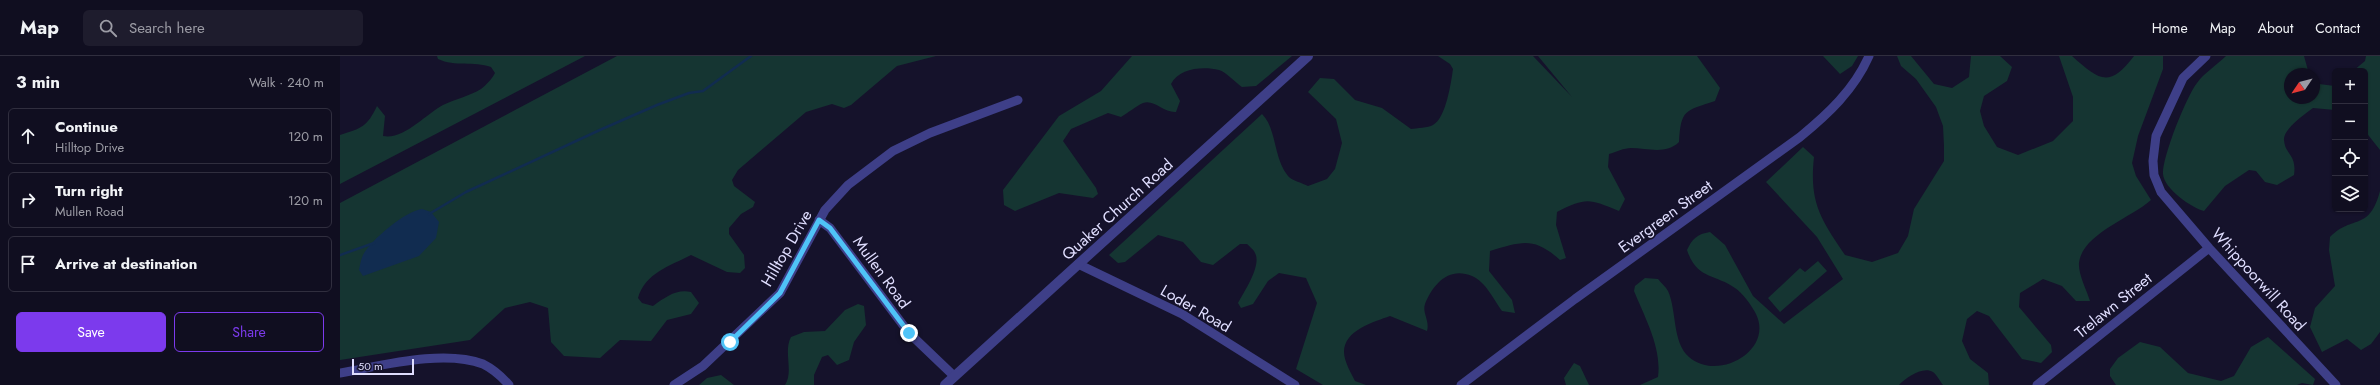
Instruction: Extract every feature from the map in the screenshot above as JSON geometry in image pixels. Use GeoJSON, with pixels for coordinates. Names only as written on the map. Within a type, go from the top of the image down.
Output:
{"type":"FeatureCollection","features":[{"type":"Feature","properties":{"kind":"street","name":"Quaker Church Road"},"geometry":{"type":"LineString","coordinates":[[945,385],[1308,56]]}},
{"type":"Feature","properties":{"kind":"street","name":"Evergreen Street"},"geometry":{"type":"LineString","coordinates":[[1461,385],[1563,308],[1800,138],[1827,116],[1849,91],[1869,56]]}},
{"type":"Feature","properties":{"kind":"street","name":"Whippoorwill Road"},"geometry":{"type":"LineString","coordinates":[[2206,56],[2183,78],[2156,136],[2153,161],[2154,174],[2161,192],[2209,248],[2336,385]]}},
{"type":"Feature","properties":{"kind":"street","name":"Hilltop Drive"},"geometry":{"type":"LineString","coordinates":[[674,385],[703,366],[780,293],[825,210],[848,185],[893,151],[930,133],[1018,100]]}},
{"type":"Feature","properties":{"kind":"street","name":"Mullen Road"},"geometry":{"type":"LineString","coordinates":[[819,220],[830,228],[909,333],[954,376]]}},
{"type":"Feature","properties":{"kind":"street","name":"Trelawn Street"},"geometry":{"type":"LineString","coordinates":[[2037,385],[2209,248]]}},
{"type":"Feature","properties":{"kind":"street","name":"Loder Road"},"geometry":{"type":"LineString","coordinates":[[1078,264],[1182,314],[1294,385]]}},
{"type":"Feature","properties":{"kind":"street"},"geometry":{"type":"LineString","coordinates":[[340,373],[443,358],[484,365],[499,375],[509,385]]}},
{"type":"Feature","properties":{"kind":"green space"},"geometry":{"type":"Polygon","coordinates":[[[437,56],[585,56],[340,184],[340,135],[359,128],[367,123],[377,106],[385,116],[383,136],[399,134],[443,105],[481,89],[489,82],[495,73],[491,67],[485,65],[451,63],[438,59],[437,56]]]}},
{"type":"Feature","properties":{"kind":"green space"},"geometry":{"type":"Polygon","coordinates":[[[617,56],[936,56],[897,66],[851,105],[844,108],[832,104],[806,112],[738,170],[732,180],[734,186],[755,202],[753,207],[741,214],[729,228],[729,234],[744,255],[745,268],[740,273],[727,272],[691,255],[652,276],[641,289],[638,298],[642,303],[653,306],[671,294],[686,291],[691,292],[699,303],[691,314],[667,320],[651,341],[620,340],[600,358],[564,356],[551,342],[548,308],[530,302],[505,308],[470,340],[340,360],[340,203],[617,56]]]}},
{"type":"Feature","properties":{"kind":"green space"},"geometry":{"type":"Polygon","coordinates":[[[1132,56],[1292,56],[1256,86],[1242,87],[1228,75],[1219,70],[1199,68],[1185,71],[1180,74],[1171,84],[1180,101],[1176,112],[1172,112],[1147,102],[1140,104],[1121,117],[1108,113],[1071,129],[1063,141],[1096,188],[1098,194],[1093,198],[1059,193],[1015,211],[1004,205],[1003,190],[1059,116],[1101,91],[1132,56]]]}},
{"type":"Feature","properties":{"kind":"green space"},"geometry":{"type":"Polygon","coordinates":[[[1438,56],[1533,56],[1572,97],[1538,56],[1697,56],[1720,88],[1715,101],[1697,107],[1686,113],[1681,123],[1679,142],[1674,146],[1662,150],[1628,148],[1609,154],[1608,167],[1625,199],[1619,211],[1588,201],[1575,204],[1557,212],[1556,225],[1566,258],[1560,260],[1551,252],[1542,247],[1527,243],[1511,245],[1490,251],[1489,271],[1512,300],[1515,313],[1502,311],[1486,287],[1477,279],[1472,276],[1456,273],[1449,275],[1437,284],[1428,297],[1424,307],[1428,324],[1427,331],[1390,316],[1368,324],[1354,333],[1345,344],[1344,356],[1355,381],[1366,385],[1323,385],[1296,369],[1317,303],[1306,278],[1279,273],[1268,281],[1253,304],[1241,308],[1238,303],[1248,286],[1257,258],[1253,249],[1247,244],[1240,244],[1213,265],[1201,262],[1183,242],[1158,235],[1125,262],[1118,263],[1109,255],[1262,114],[1270,127],[1280,160],[1288,176],[1308,186],[1327,179],[1335,169],[1342,143],[1336,119],[1308,92],[1320,78],[1334,79],[1355,100],[1382,108],[1411,129],[1433,125],[1438,121],[1445,108],[1453,69],[1450,64],[1438,56]]]}},
{"type":"Feature","properties":{"kind":"green space"},"geometry":{"type":"Polygon","coordinates":[[[1823,56],[1858,56],[1852,66],[1840,74],[1823,56]]]}},
{"type":"Feature","properties":{"kind":"green space"},"geometry":{"type":"Polygon","coordinates":[[[1897,56],[1911,56],[1934,84],[1952,88],[1969,77],[1971,56],[2000,56],[2012,67],[2007,81],[1984,96],[1980,111],[1984,126],[1997,147],[2018,155],[2053,141],[2073,121],[2073,97],[2059,56],[2072,56],[2097,75],[2111,77],[2118,73],[2134,56],[2163,56],[2163,69],[2138,136],[2132,163],[2136,176],[2151,200],[2098,235],[2089,243],[2082,253],[2079,267],[2090,301],[2076,301],[2062,286],[2043,279],[2020,293],[2019,307],[2051,345],[2052,352],[2041,363],[2022,359],[1989,316],[1977,311],[1967,319],[1962,341],[1970,359],[1988,373],[1989,385],[1943,385],[1933,372],[1924,371],[1910,376],[1899,385],[1640,385],[1658,377],[1659,366],[1652,333],[1634,291],[1635,286],[1645,278],[1658,279],[1667,290],[1671,299],[1677,335],[1680,343],[1689,357],[1701,364],[1714,366],[1727,364],[1740,359],[1750,350],[1757,340],[1759,327],[1756,314],[1744,296],[1728,284],[1702,272],[1691,260],[1687,250],[1693,240],[1698,236],[1710,232],[1725,245],[1753,296],[1784,324],[1843,279],[1817,237],[1766,182],[1803,147],[1814,157],[1813,187],[1819,210],[1829,231],[1845,255],[1872,262],[1898,253],[1908,236],[1914,209],[1944,161],[1944,146],[1943,126],[1936,107],[1916,79],[1901,66],[1897,56]]]}},
{"type":"Feature","properties":{"kind":"green space"},"geometry":{"type":"Polygon","coordinates":[[[2226,56],[2304,56],[2307,68],[2284,68],[2284,104],[2320,104],[2320,84],[2332,86],[2332,110],[2313,108],[2295,122],[2287,131],[2284,140],[2286,149],[2294,163],[2294,175],[2277,185],[2265,182],[2256,171],[2249,170],[2225,186],[2204,211],[2186,202],[2173,192],[2168,186],[2163,174],[2170,142],[2192,90],[2203,76],[2226,56]]]}},
{"type":"Feature","properties":{"kind":"green space"},"geometry":{"type":"Polygon","coordinates":[[[2366,56],[2380,56],[2380,150],[2368,135],[2368,68],[2357,68],[2365,61],[2366,56]]]}},
{"type":"Feature","properties":{"kind":"green space"},"geometry":{"type":"Polygon","coordinates":[[[2380,191],[2380,332],[2371,344],[2361,350],[2347,339],[2322,352],[2310,327],[2315,308],[2335,286],[2329,250],[2330,237],[2338,230],[2365,218],[2376,204],[2380,191]]]}},
{"type":"Feature","properties":{"kind":"green space"},"geometry":{"type":"Polygon","coordinates":[[[1818,261],[1827,271],[1780,312],[1768,298],[1800,268],[1805,272],[1818,261]]]}},
{"type":"Feature","properties":{"kind":"green space"},"geometry":{"type":"Polygon","coordinates":[[[858,304],[864,306],[866,325],[854,342],[849,360],[837,365],[828,355],[822,357],[814,375],[814,385],[785,385],[789,374],[788,349],[791,337],[804,332],[825,331],[845,310],[858,304]]]}},
{"type":"Feature","properties":{"kind":"green space"},"geometry":{"type":"Polygon","coordinates":[[[2268,337],[2315,379],[2313,385],[2302,383],[2297,385],[2116,385],[2110,376],[2110,369],[2118,358],[2140,342],[2160,347],[2188,373],[2221,381],[2234,376],[2251,347],[2268,337]]]}},
{"type":"Feature","properties":{"kind":"green space"},"geometry":{"type":"Polygon","coordinates":[[[1574,363],[1580,366],[1589,385],[1566,385],[1564,378],[1574,363]]]}},
{"type":"Feature","properties":{"kind":"green space"},"geometry":{"type":"Polygon","coordinates":[[[721,375],[734,385],[699,385],[707,378],[721,375]]]}},
{"type":"Feature","properties":{"kind":"water"},"geometry":{"type":"Polygon","coordinates":[[[422,209],[431,212],[439,222],[436,238],[419,256],[363,276],[359,270],[362,258],[373,242],[398,220],[422,209]]]}},
{"type":"Feature","properties":{"kind":"waterway"},"geometry":{"type":"LineString","coordinates":[[429,214],[466,192],[602,129],[657,105],[689,93],[703,91],[751,56]]}},
{"type":"Feature","properties":{"kind":"waterway"},"geometry":{"type":"LineString","coordinates":[[340,255],[374,243]]}},
{"type":"Feature","properties":{"kind":"route"},"geometry":{"type":"LineString","coordinates":[[730,342],[780,293],[819,220],[830,228],[853,257],[892,313],[909,333]]}}]}
